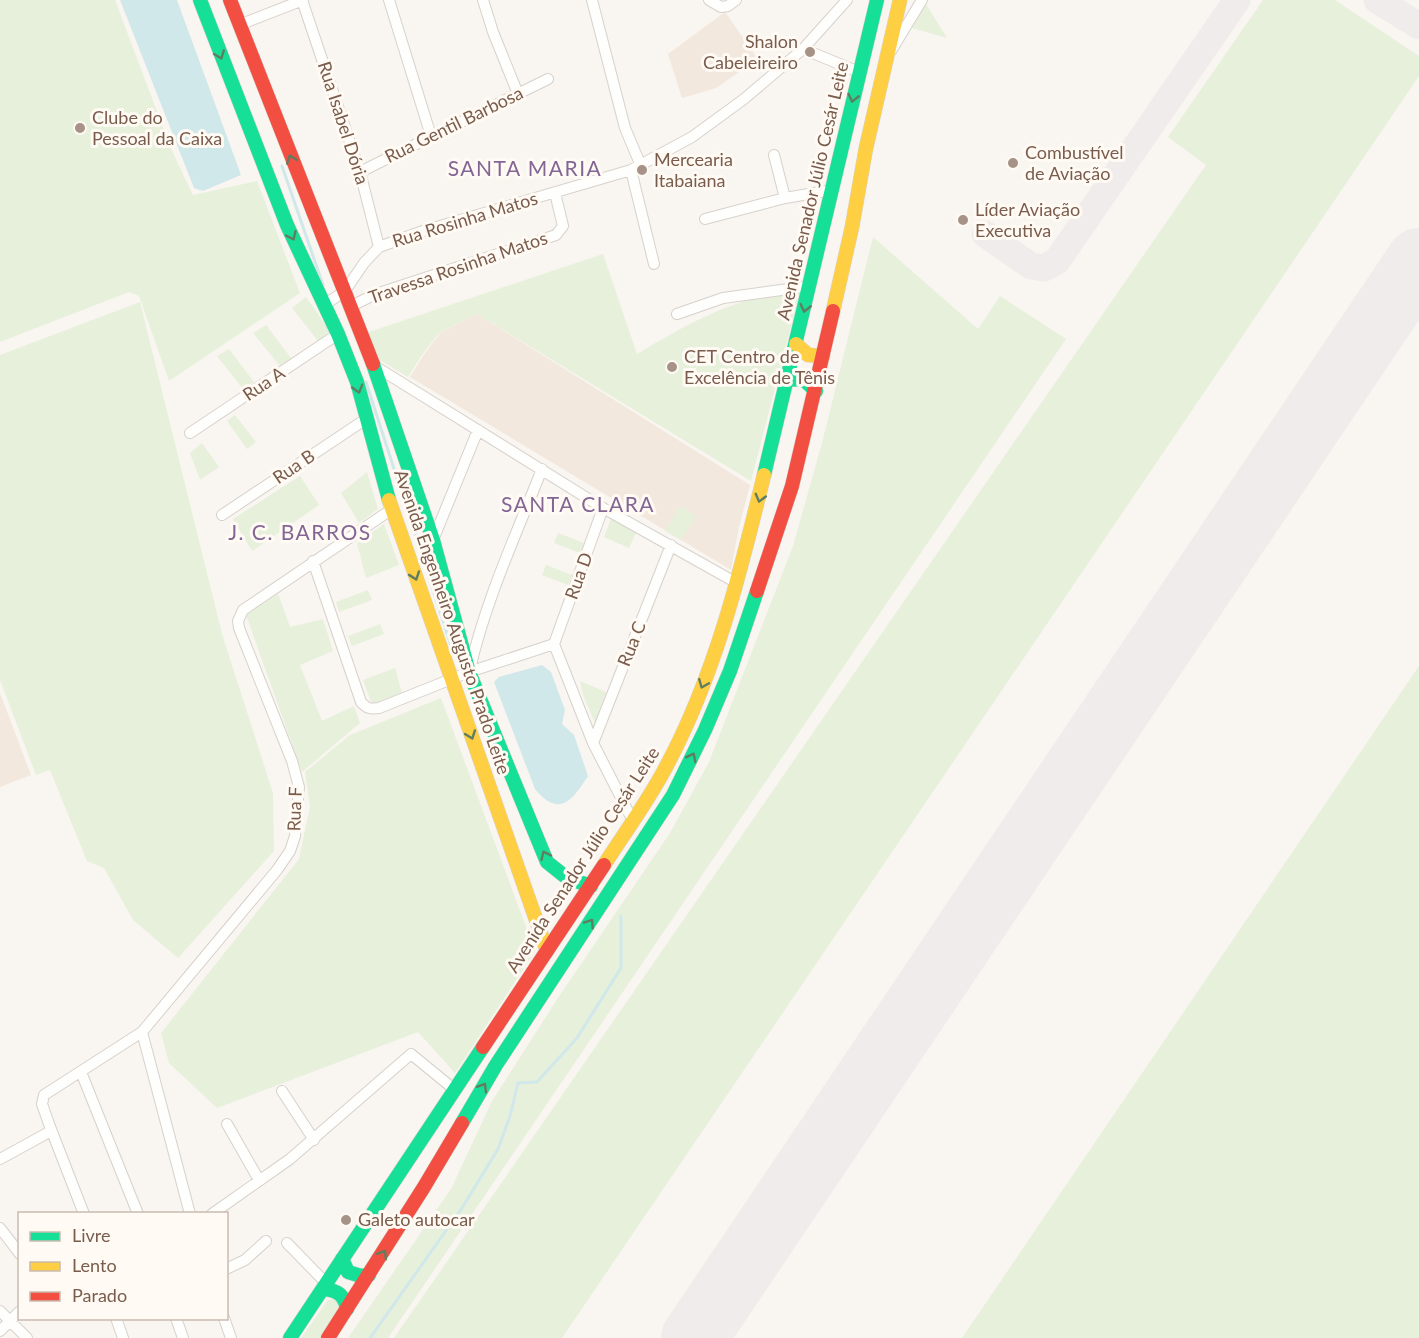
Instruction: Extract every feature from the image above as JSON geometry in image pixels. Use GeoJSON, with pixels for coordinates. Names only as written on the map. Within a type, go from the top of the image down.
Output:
{"type":"FeatureCollection","features":[{"type":"Feature","properties":{"kind":"main road","name":"Avenida Engenheiro Augusto Prado Leite"},"geometry":{"type":"LineString","coordinates":[[200,0],[287,225],[338,334],[357,382],[392,509],[547,951]]}},
{"type":"Feature","properties":{"kind":"main road","name":"Avenida Engenheiro Augusto Prado Leite"},"geometry":{"type":"LineString","coordinates":[[230,0],[373,365],[432,540],[469,672],[547,862],[564,878],[591,886]]}},
{"type":"Feature","properties":{"kind":"main road","name":"Avenida Senador Júlio Cesár Leite"},"geometry":{"type":"LineString","coordinates":[[290,1338],[633,821],[667,766],[689,720],[710,668],[763,485],[876,0]]}},
{"type":"Feature","properties":{"kind":"main road","name":"Avenida Senador Júlio Cesár Leite"},"geometry":{"type":"LineString","coordinates":[[328,1338],[424,1187],[496,1065],[673,795],[705,730],[730,670],[792,486],[816,391],[852,227],[866,148],[900,0]]}},
{"type":"Feature","properties":{"kind":"main road"},"geometry":{"type":"LineString","coordinates":[[796,344],[808,357],[823,356]]}},
{"type":"Feature","properties":{"kind":"main road"},"geometry":{"type":"LineString","coordinates":[[788,379],[797,377],[803,379],[816,391]]}},
{"type":"Feature","properties":{"kind":"main road"},"geometry":{"type":"LineString","coordinates":[[342,1259],[348,1272],[361,1276],[369,1275]]}},
{"type":"Feature","properties":{"kind":"main road"},"geometry":{"type":"LineString","coordinates":[[325,1286],[338,1291],[343,1296],[347,1309]]}},
{"type":"Feature","properties":{"kind":"street"},"geometry":{"type":"LineString","coordinates":[[239,25],[303,0]]}},
{"type":"Feature","properties":{"kind":"street","name":"Rua Isabel Dória"},"geometry":{"type":"LineString","coordinates":[[303,0],[360,172],[379,247]]}},
{"type":"Feature","properties":{"kind":"street"},"geometry":{"type":"LineString","coordinates":[[389,0],[430,136]]}},
{"type":"Feature","properties":{"kind":"street"},"geometry":{"type":"LineString","coordinates":[[483,0],[493,32],[518,93]]}},
{"type":"Feature","properties":{"kind":"street"},"geometry":{"type":"LineString","coordinates":[[592,0],[636,168],[654,264]]}},
{"type":"Feature","properties":{"kind":"street"},"geometry":{"type":"LineString","coordinates":[[709,0],[721,7],[728,6],[736,0]]}},
{"type":"Feature","properties":{"kind":"street","name":"Rua Rosinha Matos"},"geometry":{"type":"LineString","coordinates":[[379,247],[423,231],[636,168],[692,137],[744,99],[802,49],[847,0]]}},
{"type":"Feature","properties":{"kind":"street"},"geometry":{"type":"LineString","coordinates":[[885,62],[922,0]]}},
{"type":"Feature","properties":{"kind":"street"},"geometry":{"type":"LineString","coordinates":[[802,49],[859,72]]}},
{"type":"Feature","properties":{"kind":"street","name":"Rua Gentil Barbosa"},"geometry":{"type":"LineString","coordinates":[[360,172],[548,79]]}},
{"type":"Feature","properties":{"kind":"street"},"geometry":{"type":"LineString","coordinates":[[774,155],[785,198]]}},
{"type":"Feature","properties":{"kind":"street"},"geometry":{"type":"LineString","coordinates":[[705,219],[785,198],[832,190]]}},
{"type":"Feature","properties":{"kind":"street","name":"Travessa Rosinha Matos"},"geometry":{"type":"LineString","coordinates":[[351,306],[376,294],[556,236],[563,226],[555,193]]}},
{"type":"Feature","properties":{"kind":"street"},"geometry":{"type":"LineString","coordinates":[[324,305],[345,291],[364,263],[379,247]]}},
{"type":"Feature","properties":{"kind":"street"},"geometry":{"type":"LineString","coordinates":[[677,314],[723,298],[810,286]]}},
{"type":"Feature","properties":{"kind":"street","name":"Rua A"},"geometry":{"type":"LineString","coordinates":[[190,433],[338,334]]}},
{"type":"Feature","properties":{"kind":"street"},"geometry":{"type":"LineString","coordinates":[[373,365],[603,508],[735,582]]}},
{"type":"Feature","properties":{"kind":"street","name":"Rua B"},"geometry":{"type":"LineString","coordinates":[[222,515],[366,419]]}},
{"type":"Feature","properties":{"kind":"street"},"geometry":{"type":"LineString","coordinates":[[432,540],[478,430]]}},
{"type":"Feature","properties":{"kind":"street"},"geometry":{"type":"LineString","coordinates":[[469,672],[478,632],[494,587],[542,469]]}},
{"type":"Feature","properties":{"kind":"street","name":"Rua D"},"geometry":{"type":"LineString","coordinates":[[554,644],[603,508]]}},
{"type":"Feature","properties":{"kind":"street"},"geometry":{"type":"LineString","coordinates":[[392,509],[313,561],[361,702],[365,707],[379,708],[469,672],[554,644],[593,743],[633,821]]}},
{"type":"Feature","properties":{"kind":"street","name":"Rua C"},"geometry":{"type":"LineString","coordinates":[[593,743],[671,545]]}},
{"type":"Feature","properties":{"kind":"street","name":"Rua F"},"geometry":{"type":"LineString","coordinates":[[51,1131],[42,1099],[49,1090],[142,1032],[277,870],[290,851],[295,836],[298,787],[292,761],[239,628],[239,615],[313,561]]}},
{"type":"Feature","properties":{"kind":"street"},"geometry":{"type":"LineString","coordinates":[[142,1032],[189,1212]]}},
{"type":"Feature","properties":{"kind":"street"},"geometry":{"type":"LineString","coordinates":[[215,1212],[314,1140],[411,1054],[455,1089]]}},
{"type":"Feature","properties":{"kind":"street"},"geometry":{"type":"LineString","coordinates":[[81,1072],[137,1212]]}},
{"type":"Feature","properties":{"kind":"street"},"geometry":{"type":"LineString","coordinates":[[282,1091],[314,1140]]}},
{"type":"Feature","properties":{"kind":"street"},"geometry":{"type":"LineString","coordinates":[[226,1124],[259,1180]]}},
{"type":"Feature","properties":{"kind":"street"},"geometry":{"type":"LineString","coordinates":[[0,1159],[51,1131],[83,1212]]}},
{"type":"Feature","properties":{"kind":"street"},"geometry":{"type":"LineString","coordinates":[[0,1228],[18,1251]]}},
{"type":"Feature","properties":{"kind":"street"},"geometry":{"type":"LineString","coordinates":[[228,1268],[245,1260],[266,1240]]}},
{"type":"Feature","properties":{"kind":"street"},"geometry":{"type":"LineString","coordinates":[[287,1244],[325,1286]]}},
{"type":"Feature","properties":{"kind":"street"},"geometry":{"type":"LineString","coordinates":[[0,1311],[27,1338]]}},
{"type":"Feature","properties":{"kind":"street"},"geometry":{"type":"LineString","coordinates":[[0,1331],[18,1313]]}},
{"type":"Feature","properties":{"kind":"street"},"geometry":{"type":"LineString","coordinates":[[117,1320],[123,1338]]}},
{"type":"Feature","properties":{"kind":"street"},"geometry":{"type":"LineString","coordinates":[[178,1320],[183,1338]]}},
{"type":"Feature","properties":{"kind":"street"},"geometry":{"type":"LineString","coordinates":[[225,1320],[231,1338]]}},
{"type":"Feature","properties":{"kind":"shaded area"},"geometry":{"type":"Polygon","coordinates":[[[725,12],[758,59],[716,88],[682,98],[668,54],[725,12]]]}},
{"type":"Feature","properties":{"kind":"shaded area"},"geometry":{"type":"Polygon","coordinates":[[[477,314],[750,485],[731,570],[410,377],[440,333],[477,314]]]}},
{"type":"Feature","properties":{"kind":"shaded area"},"geometry":{"type":"Polygon","coordinates":[[[0,693],[31,775],[0,787],[0,693]]]}},
{"type":"Feature","properties":{"kind":"green space","name":"Clube do Pessoal da Caixa"},"geometry":{"type":"Polygon","coordinates":[[[0,0],[115,0],[171,149],[193,195],[257,181],[300,293],[169,381],[139,296],[129,292],[0,342],[0,0]]]}},
{"type":"Feature","properties":{"kind":"green space"},"geometry":{"type":"Polygon","coordinates":[[[1263,0],[1335,0],[1419,56],[1419,76],[562,1338],[394,1338],[1206,165],[1168,137],[1263,0]]]}},
{"type":"Feature","properties":{"kind":"green space"},"geometry":{"type":"Polygon","coordinates":[[[926,4],[947,38],[912,28],[926,4]]]}},
{"type":"Feature","properties":{"kind":"green space"},"geometry":{"type":"Polygon","coordinates":[[[873,237],[978,329],[1000,296],[1066,339],[388,1338],[348,1338],[451,1189],[492,1101],[558,998],[670,833],[709,762],[793,546],[822,443],[873,237]]]}},
{"type":"Feature","properties":{"kind":"green space","name":"CET Centro de Excelência de Tênis"},"geometry":{"type":"Polygon","coordinates":[[[603,254],[637,354],[675,332],[736,304],[778,293],[800,292],[751,481],[477,314],[439,333],[408,377],[375,357],[366,333],[603,254]]]}},
{"type":"Feature","properties":{"kind":"green space"},"geometry":{"type":"Polygon","coordinates":[[[306,297],[330,331],[318,341],[292,308],[306,297]]]}},
{"type":"Feature","properties":{"kind":"green space"},"geometry":{"type":"Polygon","coordinates":[[[140,302],[222,634],[273,793],[274,851],[178,958],[133,920],[104,868],[87,861],[50,770],[36,775],[0,680],[0,355],[140,302]]]}},
{"type":"Feature","properties":{"kind":"green space"},"geometry":{"type":"Polygon","coordinates":[[[266,325],[291,358],[280,366],[253,333],[266,325]]]}},
{"type":"Feature","properties":{"kind":"green space"},"geometry":{"type":"Polygon","coordinates":[[[229,349],[254,382],[243,389],[217,356],[229,349]]]}},
{"type":"Feature","properties":{"kind":"green space"},"geometry":{"type":"Polygon","coordinates":[[[235,415],[256,442],[247,449],[227,421],[235,415]]]}},
{"type":"Feature","properties":{"kind":"green space"},"geometry":{"type":"Polygon","coordinates":[[[202,443],[219,467],[200,480],[190,453],[202,443]]]}},
{"type":"Feature","properties":{"kind":"green space"},"geometry":{"type":"Polygon","coordinates":[[[367,472],[378,509],[359,523],[341,493],[367,472]]]}},
{"type":"Feature","properties":{"kind":"green space"},"geometry":{"type":"Polygon","coordinates":[[[300,476],[319,505],[252,551],[233,519],[300,476]]]}},
{"type":"Feature","properties":{"kind":"green space"},"geometry":{"type":"Polygon","coordinates":[[[680,506],[696,516],[681,540],[665,531],[680,506]]]}},
{"type":"Feature","properties":{"kind":"green space"},"geometry":{"type":"Polygon","coordinates":[[[611,519],[636,533],[629,548],[604,537],[611,519]]]}},
{"type":"Feature","properties":{"kind":"green space"},"geometry":{"type":"Polygon","coordinates":[[[384,524],[399,565],[366,578],[357,543],[384,524]]]}},
{"type":"Feature","properties":{"kind":"green space"},"geometry":{"type":"Polygon","coordinates":[[[558,533],[584,543],[580,553],[554,543],[558,533]]]}},
{"type":"Feature","properties":{"kind":"green space"},"geometry":{"type":"Polygon","coordinates":[[[546,565],[572,575],[568,585],[542,575],[546,565]]]}},
{"type":"Feature","properties":{"kind":"green space"},"geometry":{"type":"Polygon","coordinates":[[[368,590],[372,600],[339,612],[336,602],[368,590]]]}},
{"type":"Feature","properties":{"kind":"green space"},"geometry":{"type":"Polygon","coordinates":[[[278,594],[290,627],[323,619],[333,651],[300,665],[322,721],[354,706],[360,723],[302,772],[246,615],[278,594]]]}},
{"type":"Feature","properties":{"kind":"green space"},"geometry":{"type":"Polygon","coordinates":[[[380,624],[384,634],[352,646],[348,636],[380,624]]]}},
{"type":"Feature","properties":{"kind":"green space"},"geometry":{"type":"Polygon","coordinates":[[[1419,666],[1419,1338],[962,1338],[1419,666]]]}},
{"type":"Feature","properties":{"kind":"green space"},"geometry":{"type":"Polygon","coordinates":[[[395,668],[402,693],[372,704],[363,680],[395,668]]]}},
{"type":"Feature","properties":{"kind":"green space"},"geometry":{"type":"Polygon","coordinates":[[[580,681],[606,692],[595,723],[583,695],[580,681]]]}},
{"type":"Feature","properties":{"kind":"green space"},"geometry":{"type":"Polygon","coordinates":[[[441,698],[535,951],[455,1073],[418,1032],[217,1108],[169,1063],[161,1033],[299,859],[310,807],[305,772],[350,735],[441,698]]]}},
{"type":"Feature","properties":{"kind":"green space"},"geometry":{"type":"Polygon","coordinates":[[[334,1299],[340,1311],[322,1338],[301,1338],[328,1300],[334,1299]]]}},
{"type":"Feature","properties":{"kind":"water"},"geometry":{"type":"Polygon","coordinates":[[[120,0],[177,0],[241,175],[203,191],[194,188],[120,0]]]}},
{"type":"Feature","properties":{"kind":"water"},"geometry":{"type":"Polygon","coordinates":[[[542,665],[551,672],[565,710],[562,724],[574,735],[588,776],[571,799],[558,804],[551,803],[535,789],[494,682],[499,677],[542,665]]]}},
{"type":"Feature","properties":{"kind":"waterway"},"geometry":{"type":"LineString","coordinates":[[282,166],[323,285]]}},
{"type":"Feature","properties":{"kind":"waterway"},"geometry":{"type":"LineString","coordinates":[[366,382],[454,655]]}},
{"type":"Feature","properties":{"kind":"waterway"},"geometry":{"type":"LineString","coordinates":[[370,1338],[462,1208],[498,1149],[510,1116],[518,1083],[537,1082],[577,1038],[621,968],[621,916]]}},
{"type":"Feature","properties":{"kind":"taxiway"},"geometry":{"type":"LineString","coordinates":[[985,234],[1031,266],[1044,268],[1057,261],[1237,0]]}},
{"type":"Feature","properties":{"kind":"taxiway"},"geometry":{"type":"LineString","coordinates":[[1377,0],[1419,26]]}},
{"type":"Feature","properties":{"kind":"runway"},"geometry":{"type":"LineString","coordinates":[[694,1338],[1419,261]]}},
{"type":"Feature","properties":{"kind":"traffic: fast"},"geometry":{"type":"LineString","coordinates":[[200,0],[287,225],[338,334],[357,382],[389,500]]}},
{"type":"Feature","properties":{"kind":"traffic: fast"},"geometry":{"type":"LineString","coordinates":[[764,475],[877,0]]}},
{"type":"Feature","properties":{"kind":"traffic: fast"},"geometry":{"type":"LineString","coordinates":[[373,364],[433,540],[469,672],[547,862],[567,878],[591,886]]}},
{"type":"Feature","properties":{"kind":"traffic: fast"},"geometry":{"type":"LineString","coordinates":[[788,379],[804,380],[816,391]]}},
{"type":"Feature","properties":{"kind":"traffic: fast"},"geometry":{"type":"LineString","coordinates":[[462,1123],[496,1065],[673,795],[705,730],[730,671],[757,591]]}},
{"type":"Feature","properties":{"kind":"traffic: fast"},"geometry":{"type":"LineString","coordinates":[[290,1338],[483,1047]]}},
{"type":"Feature","properties":{"kind":"traffic: fast"},"geometry":{"type":"LineString","coordinates":[[342,1259],[348,1272],[361,1276],[369,1275]]}},
{"type":"Feature","properties":{"kind":"traffic: fast"},"geometry":{"type":"LineString","coordinates":[[323,1289],[340,1294],[347,1309]]}},
{"type":"Feature","properties":{"kind":"traffic: slow"},"geometry":{"type":"LineString","coordinates":[[833,311],[852,227],[866,148],[900,0]]}},
{"type":"Feature","properties":{"kind":"traffic: slow"},"geometry":{"type":"LineString","coordinates":[[796,344],[808,355],[823,356]]}},
{"type":"Feature","properties":{"kind":"traffic: slow"},"geometry":{"type":"LineString","coordinates":[[604,865],[660,778],[699,696],[725,623],[764,475]]}},
{"type":"Feature","properties":{"kind":"traffic: slow"},"geometry":{"type":"LineString","coordinates":[[389,500],[547,951]]}},
{"type":"Feature","properties":{"kind":"traffic: jam"},"geometry":{"type":"LineString","coordinates":[[230,0],[373,364]]}},
{"type":"Feature","properties":{"kind":"traffic: jam"},"geometry":{"type":"LineString","coordinates":[[757,591],[792,486],[833,311]]}},
{"type":"Feature","properties":{"kind":"traffic: jam"},"geometry":{"type":"LineString","coordinates":[[483,1047],[604,865]]}},
{"type":"Feature","properties":{"kind":"traffic: jam"},"geometry":{"type":"LineString","coordinates":[[328,1338],[462,1123]]}},
{"type":"Feature","properties":{"kind":"place","name":"Shalon Cabeleireiro"},"geometry":{"type":"Point","coordinates":[810,52]}},
{"type":"Feature","properties":{"kind":"place","name":"Clube do Pessoal da Caixa"},"geometry":{"type":"Point","coordinates":[80,128]}},
{"type":"Feature","properties":{"kind":"place","name":"Combustível de Aviação"},"geometry":{"type":"Point","coordinates":[1013,163]}},
{"type":"Feature","properties":{"kind":"place","name":"Mercearia Itabaiana"},"geometry":{"type":"Point","coordinates":[642,170]}},
{"type":"Feature","properties":{"kind":"place","name":"Líder Aviação Executiva"},"geometry":{"type":"Point","coordinates":[963,220]}},
{"type":"Feature","properties":{"kind":"place","name":"CET Centro de Excelência de Tênis"},"geometry":{"type":"Point","coordinates":[672,367]}},
{"type":"Feature","properties":{"kind":"place","name":"Galeto autocar"},"geometry":{"type":"Point","coordinates":[346,1220]}},
{"type":"Feature","properties":{"kind":"district","name":"SANTA MARIA"},"geometry":{"type":"Point","coordinates":[525,169]}},
{"type":"Feature","properties":{"kind":"district","name":"SANTA CLARA"},"geometry":{"type":"Point","coordinates":[578,505]}},
{"type":"Feature","properties":{"kind":"district","name":"J. C. BARROS"},"geometry":{"type":"Point","coordinates":[300,533]}}]}
